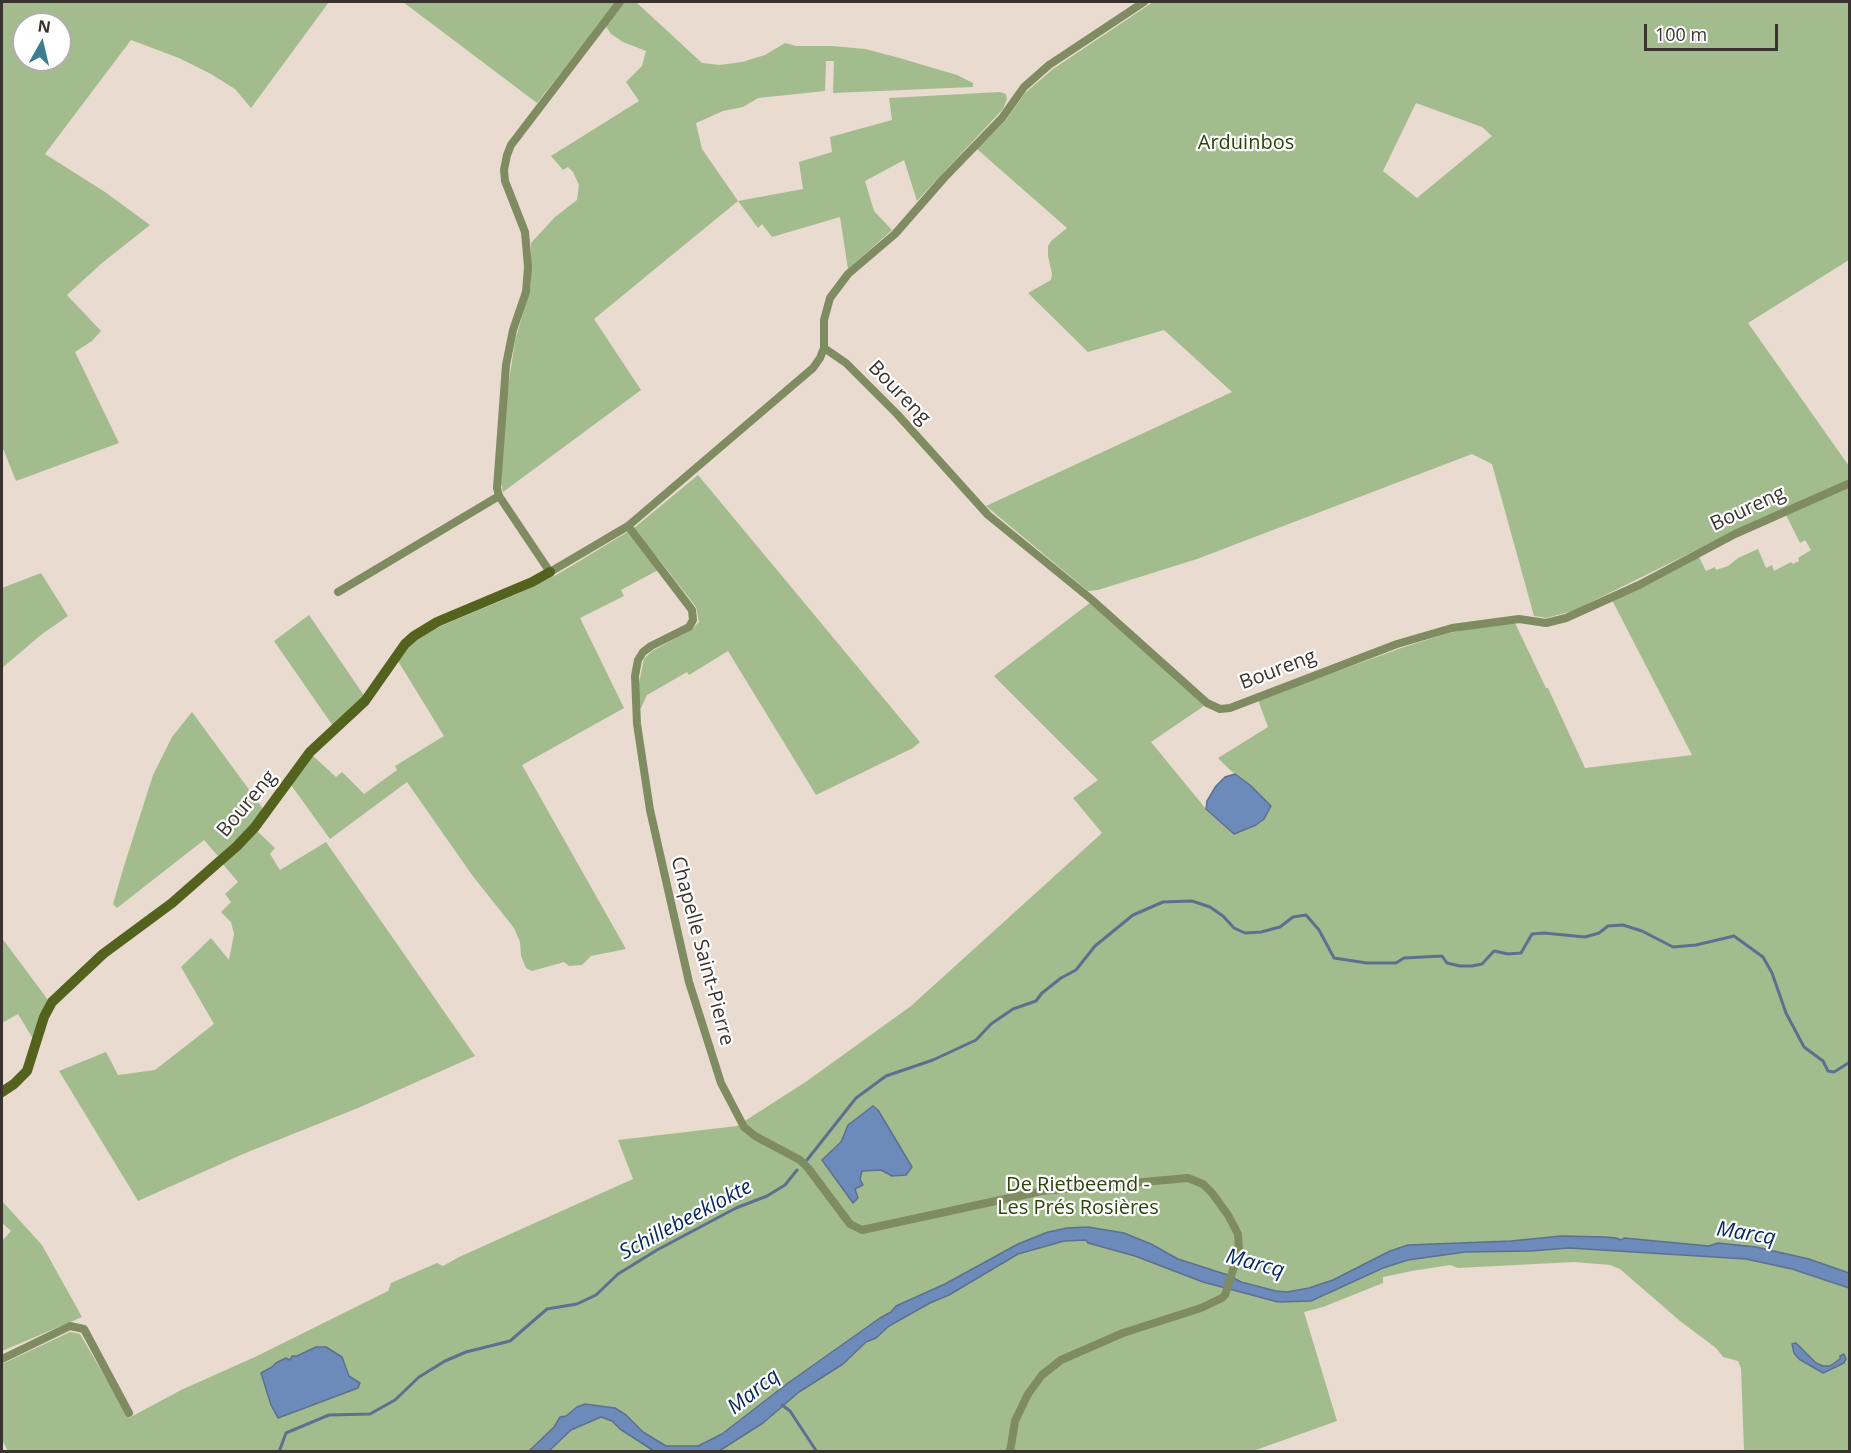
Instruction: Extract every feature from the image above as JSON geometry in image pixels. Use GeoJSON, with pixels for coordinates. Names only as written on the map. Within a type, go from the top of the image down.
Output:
{"type":"FeatureCollection","features":[{"type":"Feature","properties":{"kind":"street"},"geometry":{"type":"LineString","coordinates":[[550,572],[499,495],[498,477],[506,365],[513,330],[526,292],[528,267],[525,232],[506,181],[505,163],[511,145],[620,2]]}},
{"type":"Feature","properties":{"kind":"street","name":"Boureng"},"geometry":{"type":"LineString","coordinates":[[2,1092],[27,1071],[44,1017],[52,1002],[103,954],[172,903],[237,846],[255,827],[310,752],[366,701],[405,644],[438,622],[532,582],[628,526],[813,368],[824,348],[827,309],[830,298],[838,285],[895,234],[944,178],[1002,118],[1024,87],[1050,65],[1144,2]]}},
{"type":"Feature","properties":{"kind":"street","name":"Boureng"},"geometry":{"type":"LineString","coordinates":[[824,348],[846,363],[987,514],[1091,599],[1207,704],[1220,709],[1230,708],[1397,644],[1452,628],[1519,619],[1546,623],[1566,618],[1639,585],[1735,534],[1850,483]]}},
{"type":"Feature","properties":{"kind":"street"},"geometry":{"type":"LineString","coordinates":[[338,592],[499,495]]}},
{"type":"Feature","properties":{"kind":"street","name":"Chapelle Saint-Pierre"},"geometry":{"type":"LineString","coordinates":[[628,526],[690,607],[693,615],[689,627],[643,651],[638,660],[635,676],[637,724],[650,810],[689,982],[721,1083],[744,1127],[755,1136],[800,1160],[849,1224],[862,1230],[1042,1191],[1188,1178],[1203,1184],[1212,1193],[1238,1234],[1239,1251],[1225,1295],[1210,1305],[1123,1333],[1061,1360],[1042,1375],[1028,1395],[1015,1421],[1010,1452]]}},
{"type":"Feature","properties":{"kind":"street"},"geometry":{"type":"LineString","coordinates":[[2,1359],[70,1326],[84,1329],[129,1413]]}},
{"type":"Feature","properties":{"kind":"green space"},"geometry":{"type":"Polygon","coordinates":[[[2,2],[329,2],[251,108],[235,89],[211,74],[179,58],[131,40],[45,154],[105,192],[150,225],[102,263],[67,295],[101,331],[92,341],[75,352],[119,443],[16,481],[2,446],[2,2]]]}},
{"type":"Feature","properties":{"kind":"green space"},"geometry":{"type":"Polygon","coordinates":[[[403,2],[616,2],[537,103],[403,2]]]}},
{"type":"Feature","properties":{"kind":"green space"},"geometry":{"type":"Polygon","coordinates":[[[624,2],[636,2],[702,63],[720,65],[742,62],[765,55],[785,43],[796,46],[832,46],[865,49],[896,57],[957,75],[973,83],[973,87],[833,93],[834,61],[826,61],[825,91],[758,98],[743,107],[723,111],[696,123],[702,149],[738,201],[594,319],[641,390],[503,492],[501,483],[507,394],[515,341],[531,285],[531,243],[555,217],[577,200],[579,185],[573,172],[568,167],[563,170],[551,156],[639,101],[626,82],[642,66],[646,51],[623,42],[611,34],[605,25],[624,2]]]}},
{"type":"Feature","properties":{"kind":"green space","name":"Arduinbos"},"geometry":{"type":"Polygon","coordinates":[[[1153,2],[1849,2],[1849,260],[1748,323],[1849,466],[1849,479],[1749,524],[1573,611],[1546,618],[1534,616],[1492,464],[1472,454],[1197,559],[1098,590],[1088,591],[986,506],[1232,392],[1164,330],[1088,352],[1028,293],[1051,280],[1048,246],[1067,228],[977,149],[1006,120],[1025,93],[1053,69],[1153,2]],[[1416,103],[1383,171],[1417,198],[1492,136],[1482,127],[1416,103]]]}},
{"type":"Feature","properties":{"kind":"green space"},"geometry":{"type":"Polygon","coordinates":[[[1000,92],[1006,94],[1007,99],[1003,109],[917,201],[904,160],[865,181],[874,211],[892,230],[848,269],[840,217],[772,237],[762,224],[758,228],[738,201],[803,189],[799,162],[832,152],[830,137],[892,120],[889,98],[1000,92]]]}},
{"type":"Feature","properties":{"kind":"green space"},"geometry":{"type":"Polygon","coordinates":[[[698,475],[920,742],[913,748],[816,795],[728,651],[689,675],[687,672],[647,695],[639,708],[639,683],[644,659],[652,651],[691,630],[699,622],[696,607],[657,557],[652,560],[660,569],[621,590],[624,596],[580,618],[624,708],[522,765],[626,949],[591,956],[582,965],[569,966],[564,962],[532,971],[526,968],[514,928],[472,875],[407,782],[330,839],[291,785],[312,755],[336,777],[342,772],[364,794],[397,770],[395,766],[444,736],[398,661],[409,646],[427,632],[558,574],[634,528],[698,475]]]}},
{"type":"Feature","properties":{"kind":"green space","name":"De Rietbeemd - Les Prés Rosières"},"geometry":{"type":"Polygon","coordinates":[[[1849,485],[1849,1451],[1744,1451],[1741,1368],[1738,1361],[1723,1357],[1716,1348],[1680,1321],[1620,1269],[1610,1265],[1574,1262],[1458,1268],[1450,1265],[1412,1271],[1383,1277],[1383,1283],[1323,1307],[1304,1312],[1337,1421],[1253,1451],[8,1451],[2,1440],[2,1364],[70,1332],[80,1334],[129,1418],[181,1390],[255,1357],[388,1291],[391,1283],[437,1263],[443,1266],[633,1179],[618,1140],[737,1126],[807,1081],[911,1006],[1102,833],[1073,798],[1098,780],[994,676],[1091,602],[1203,704],[1204,706],[1151,742],[1206,809],[1234,834],[1241,832],[1271,806],[1218,758],[1268,727],[1258,700],[1404,647],[1449,633],[1489,625],[1515,623],[1585,768],[1692,755],[1612,600],[1698,555],[1706,571],[1715,567],[1716,570],[1728,566],[1738,558],[1758,549],[1766,568],[1772,565],[1774,571],[1791,562],[1793,564],[1811,550],[1805,540],[1800,543],[1786,515],[1849,485]]]}},
{"type":"Feature","properties":{"kind":"green space"},"geometry":{"type":"Polygon","coordinates":[[[41,573],[68,616],[42,634],[2,668],[2,588],[41,573]]]}},
{"type":"Feature","properties":{"kind":"green space"},"geometry":{"type":"Polygon","coordinates":[[[309,615],[365,697],[333,726],[274,641],[309,615]]]}},
{"type":"Feature","properties":{"kind":"green space"},"geometry":{"type":"Polygon","coordinates":[[[192,712],[264,810],[252,826],[218,856],[204,840],[117,908],[113,904],[153,775],[172,737],[192,712]]]}},
{"type":"Feature","properties":{"kind":"green space"},"geometry":{"type":"Polygon","coordinates":[[[257,831],[275,848],[270,854],[280,870],[326,842],[475,1056],[138,1201],[59,1071],[106,1052],[118,1075],[155,1070],[214,1024],[181,967],[211,938],[229,960],[234,934],[231,922],[221,912],[231,902],[225,894],[238,882],[222,863],[257,831]]]}},
{"type":"Feature","properties":{"kind":"green space"},"geometry":{"type":"Polygon","coordinates":[[[2,938],[48,1000],[35,1042],[18,1014],[2,1023],[2,938]]]}},
{"type":"Feature","properties":{"kind":"green space"},"geometry":{"type":"Polygon","coordinates":[[[2,1201],[42,1245],[82,1317],[2,1351],[2,1241],[11,1231],[2,1223],[2,1201]]]}},
{"type":"Feature","properties":{"kind":"water"},"geometry":{"type":"Polygon","coordinates":[[[1235,774],[1271,806],[1264,819],[1234,834],[1206,809],[1207,801],[1216,786],[1225,777],[1235,774]]]}},
{"type":"Feature","properties":{"kind":"water"},"geometry":{"type":"Polygon","coordinates":[[[873,1106],[878,1110],[912,1167],[906,1175],[892,1176],[881,1170],[862,1171],[860,1179],[863,1185],[855,1189],[858,1198],[853,1203],[822,1160],[841,1142],[848,1125],[873,1106]]]}},
{"type":"Feature","properties":{"kind":"water"},"geometry":{"type":"Polygon","coordinates":[[[1088,1227],[1124,1233],[1151,1244],[1178,1259],[1228,1275],[1241,1282],[1287,1292],[1333,1280],[1390,1251],[1408,1245],[1511,1241],[1561,1236],[1606,1237],[1621,1240],[1624,1238],[1709,1246],[1718,1243],[1756,1247],[1809,1259],[1849,1273],[1849,1288],[1792,1269],[1746,1259],[1569,1248],[1465,1252],[1408,1260],[1383,1268],[1311,1301],[1278,1302],[1203,1282],[1135,1256],[1088,1243],[1086,1240],[1064,1241],[1018,1254],[949,1295],[889,1326],[876,1338],[866,1342],[843,1364],[799,1392],[763,1423],[719,1451],[654,1451],[620,1429],[612,1421],[601,1417],[571,1430],[549,1451],[528,1452],[554,1427],[560,1417],[566,1416],[585,1404],[615,1408],[626,1415],[643,1432],[666,1446],[698,1446],[722,1434],[788,1383],[891,1312],[896,1306],[945,1284],[1018,1244],[1048,1232],[1088,1227]]]}},
{"type":"Feature","properties":{"kind":"water"},"geometry":{"type":"Polygon","coordinates":[[[1796,1343],[1816,1363],[1823,1366],[1830,1366],[1844,1354],[1846,1359],[1844,1363],[1823,1373],[1799,1359],[1794,1353],[1792,1344],[1796,1343]]]}},
{"type":"Feature","properties":{"kind":"water"},"geometry":{"type":"Polygon","coordinates":[[[316,1347],[326,1347],[342,1357],[349,1376],[360,1383],[358,1388],[278,1418],[271,1405],[261,1373],[286,1358],[290,1360],[292,1356],[316,1347]]]}},
{"type":"Feature","properties":{"kind":"waterway","name":"Schillebeeklokte"},"geometry":{"type":"LineString","coordinates":[[807,1160],[856,1098],[886,1076],[933,1060],[976,1040],[991,1024],[1013,1009],[1036,1001],[1042,993],[1061,978],[1076,970],[1095,946],[1133,915],[1163,902],[1192,901],[1210,907],[1234,928],[1245,933],[1280,927],[1293,917],[1306,915],[1319,930],[1334,958],[1367,963],[1396,963],[1404,958],[1442,956],[1447,963],[1472,966],[1482,964],[1494,951],[1508,954],[1521,953],[1532,934],[1585,937],[1599,933],[1608,926],[1623,925],[1642,931],[1673,947],[1696,945],[1734,936],[1763,957],[1772,973],[1786,1013],[1804,1047],[1823,1061],[1828,1071],[1834,1072],[1850,1062]]}},
{"type":"Feature","properties":{"kind":"waterway","name":"Schillebeeklokte"},"geometry":{"type":"LineString","coordinates":[[279,1452],[286,1433],[329,1415],[370,1414],[395,1400],[419,1377],[445,1361],[466,1352],[510,1341],[547,1309],[577,1304],[596,1295],[618,1274],[657,1250],[785,1185],[797,1170]]}},
{"type":"Feature","properties":{"kind":"waterway"},"geometry":{"type":"LineString","coordinates":[[782,1405],[790,1411],[817,1452]]}},
{"type":"Feature","properties":{"kind":"water label","name":"Marcq"},"geometry":{"type":"Point","coordinates":[1746,1234]}},
{"type":"Feature","properties":{"kind":"water label","name":"Marcq"},"geometry":{"type":"Point","coordinates":[1255,1264]}},
{"type":"Feature","properties":{"kind":"water label","name":"Marcq"},"geometry":{"type":"Point","coordinates":[754,1392]}}]}
